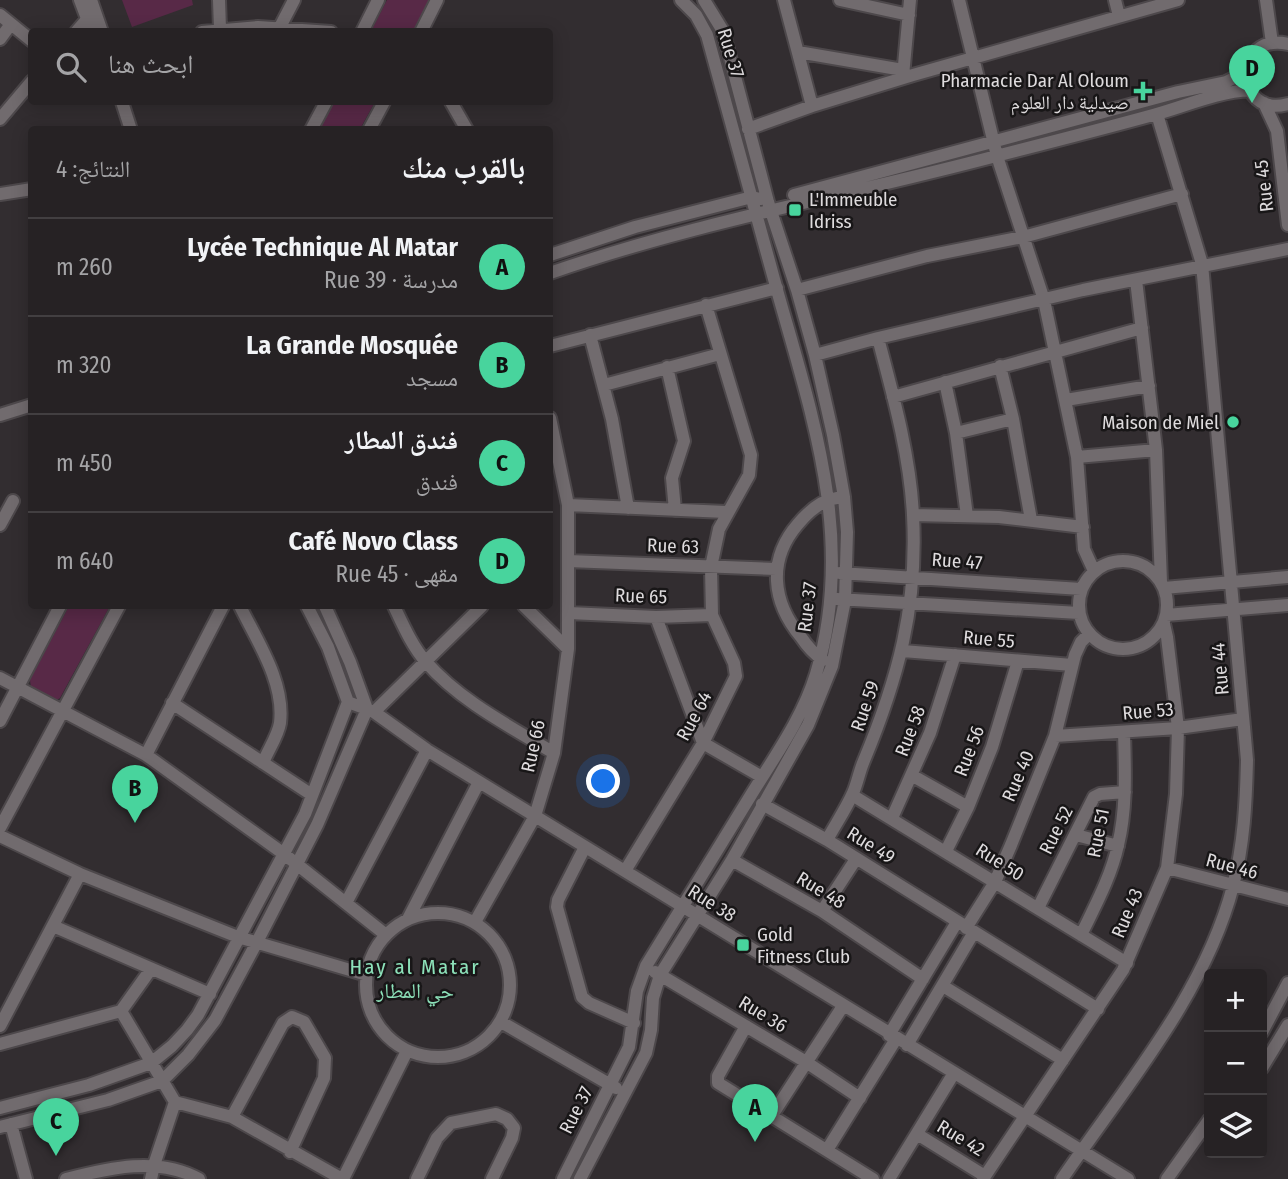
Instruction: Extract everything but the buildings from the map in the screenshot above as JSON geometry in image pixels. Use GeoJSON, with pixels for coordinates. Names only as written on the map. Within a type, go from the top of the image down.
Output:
{"type":"FeatureCollection","features":[{"type":"Feature","properties":{"kind":"street"},"geometry":{"type":"LineString","coordinates":[[80,0],[91,15]]}},
{"type":"Feature","properties":{"kind":"street"},"geometry":{"type":"LineString","coordinates":[[219,0],[220,28]]}},
{"type":"Feature","properties":{"kind":"street"},"geometry":{"type":"LineString","coordinates":[[280,27],[294,0]]}},
{"type":"Feature","properties":{"kind":"street"},"geometry":{"type":"LineString","coordinates":[[364,28],[378,0]]}},
{"type":"Feature","properties":{"kind":"street"},"geometry":{"type":"LineString","coordinates":[[423,28],[438,0]]}},
{"type":"Feature","properties":{"kind":"street","name":"Rue 37"},"geometry":{"type":"LineString","coordinates":[[565,1175],[629,1047],[637,991],[646,966],[762,777],[807,698],[820,658],[830,597],[829,499],[813,417],[707,35],[696,15],[681,0]]}},
{"type":"Feature","properties":{"kind":"street","name":"Rue 37"},"geometry":{"type":"LineString","coordinates":[[584,1178],[646,1052],[651,1030],[653,998],[660,975],[732,860],[808,725],[832,666],[845,600],[847,532],[844,497],[815,355],[748,129],[723,31],[704,0]]}},
{"type":"Feature","properties":{"kind":"street"},"geometry":{"type":"LineString","coordinates":[[784,0],[812,106]]}},
{"type":"Feature","properties":{"kind":"street"},"geometry":{"type":"LineString","coordinates":[[843,0],[909,15]]}},
{"type":"Feature","properties":{"kind":"street"},"geometry":{"type":"LineString","coordinates":[[903,75],[910,0]]}},
{"type":"Feature","properties":{"kind":"street"},"geometry":{"type":"LineString","coordinates":[[959,0],[993,142],[1044,300],[1077,457],[1085,552],[1094,571]]}},
{"type":"Feature","properties":{"kind":"street"},"geometry":{"type":"LineString","coordinates":[[1115,0],[1119,16]]}},
{"type":"Feature","properties":{"kind":"street"},"geometry":{"type":"LineString","coordinates":[[748,129],[903,75],[1178,0]]}},
{"type":"Feature","properties":{"kind":"street"},"geometry":{"type":"LineString","coordinates":[[1266,0],[1272,43]]}},
{"type":"Feature","properties":{"kind":"street"},"geometry":{"type":"LineString","coordinates":[[0,15],[28,38]]}},
{"type":"Feature","properties":{"kind":"street"},"geometry":{"type":"LineString","coordinates":[[0,39],[10,24]]}},
{"type":"Feature","properties":{"kind":"street"},"geometry":{"type":"LineString","coordinates":[[250,28],[290,28]]}},
{"type":"Feature","properties":{"kind":"street"},"geometry":{"type":"LineString","coordinates":[[707,35],[723,31]]}},
{"type":"Feature","properties":{"kind":"street"},"geometry":{"type":"LineString","coordinates":[[1288,44],[1272,43],[1259,48],[1250,59],[1246,72],[1250,90],[1264,103],[1278,106],[1288,104]]}},
{"type":"Feature","properties":{"kind":"street"},"geometry":{"type":"LineString","coordinates":[[798,52],[903,75]]}},
{"type":"Feature","properties":{"kind":"street"},"geometry":{"type":"LineString","coordinates":[[553,272],[601,255],[757,214],[770,205],[1178,92],[1226,82],[1246,72]]}},
{"type":"Feature","properties":{"kind":"street"},"geometry":{"type":"LineString","coordinates":[[0,119],[28,87]]}},
{"type":"Feature","properties":{"kind":"street"},"geometry":{"type":"LineString","coordinates":[[553,254],[635,227],[752,197],[770,205],[997,156],[1157,114],[1209,96],[1250,90]]}},
{"type":"Feature","properties":{"kind":"street","name":"Rue 45"},"geometry":{"type":"LineString","coordinates":[[1264,103],[1276,131],[1288,225]]}},
{"type":"Feature","properties":{"kind":"street"},"geometry":{"type":"LineString","coordinates":[[123,105],[130,126]]}},
{"type":"Feature","properties":{"kind":"street"},"geometry":{"type":"LineString","coordinates":[[313,126],[324,105]]}},
{"type":"Feature","properties":{"kind":"street"},"geometry":{"type":"LineString","coordinates":[[371,126],[382,105]]}},
{"type":"Feature","properties":{"kind":"street"},"geometry":{"type":"LineString","coordinates":[[453,105],[465,126]]}},
{"type":"Feature","properties":{"kind":"street","name":"Rue 44"},"geometry":{"type":"LineString","coordinates":[[1062,1179],[1132,1080],[1186,996],[1219,928],[1233,887],[1244,834],[1247,760],[1202,264],[1157,114]]}},
{"type":"Feature","properties":{"kind":"street"},"geometry":{"type":"LineString","coordinates":[[0,194],[28,190]]}},
{"type":"Feature","properties":{"kind":"street"},"geometry":{"type":"LineString","coordinates":[[797,290],[926,256],[1023,237],[1182,194]]}},
{"type":"Feature","properties":{"kind":"street"},"geometry":{"type":"LineString","coordinates":[[815,355],[877,338],[1202,264],[1288,249]]}},
{"type":"Feature","properties":{"kind":"street"},"geometry":{"type":"LineString","coordinates":[[1136,280],[1156,450],[1163,585],[1167,601],[1164,621],[1153,637],[1141,645],[1127,649],[1113,648],[1100,643],[1089,634],[1079,613],[1078,601],[1081,589],[1094,571],[1107,563],[1130,561],[1151,570],[1163,585]]}},
{"type":"Feature","properties":{"kind":"street"},"geometry":{"type":"LineString","coordinates":[[553,345],[777,288]]}},
{"type":"Feature","properties":{"kind":"street","name":"Rue 64"},"geometry":{"type":"LineString","coordinates":[[625,871],[703,743],[736,676],[734,663],[712,615],[711,567],[715,540],[726,512],[747,480],[751,464],[706,305]]}},
{"type":"Feature","properties":{"kind":"street"},"geometry":{"type":"LineString","coordinates":[[893,397],[1142,328]]}},
{"type":"Feature","properties":{"kind":"street"},"geometry":{"type":"LineString","coordinates":[[590,335],[604,385],[628,508]]}},
{"type":"Feature","properties":{"kind":"street","name":"Rue 59"},"geometry":{"type":"LineString","coordinates":[[827,840],[852,794],[884,712],[912,604],[913,515],[909,479],[893,397],[877,338]]}},
{"type":"Feature","properties":{"kind":"street"},"geometry":{"type":"LineString","coordinates":[[604,385],[720,354]]}},
{"type":"Feature","properties":{"kind":"street"},"geometry":{"type":"LineString","coordinates":[[1000,366],[1013,419],[1031,520]]}},
{"type":"Feature","properties":{"kind":"street"},"geometry":{"type":"LineString","coordinates":[[667,367],[684,441],[672,478],[675,510]]}},
{"type":"Feature","properties":{"kind":"street"},"geometry":{"type":"LineString","coordinates":[[945,382],[956,433],[967,516]]}},
{"type":"Feature","properties":{"kind":"street"},"geometry":{"type":"LineString","coordinates":[[1066,400],[1149,386]]}},
{"type":"Feature","properties":{"kind":"street"},"geometry":{"type":"LineString","coordinates":[[0,415],[28,406]]}},
{"type":"Feature","properties":{"kind":"street"},"geometry":{"type":"LineString","coordinates":[[956,433],[1013,419]]}},
{"type":"Feature","properties":{"kind":"street","name":"Rue 66"},"geometry":{"type":"LineString","coordinates":[[475,922],[535,816],[554,753],[568,649],[569,612],[568,505],[553,432]]}},
{"type":"Feature","properties":{"kind":"street"},"geometry":{"type":"LineString","coordinates":[[1077,457],[1156,450]]}},
{"type":"Feature","properties":{"kind":"street"},"geometry":{"type":"LineString","coordinates":[[832,666],[820,658],[797,633],[783,610],[776,569],[783,548],[795,528],[811,510],[829,499],[844,497]]}},
{"type":"Feature","properties":{"kind":"street"},"geometry":{"type":"LineString","coordinates":[[1,521],[13,500]]}},
{"type":"Feature","properties":{"kind":"street"},"geometry":{"type":"LineString","coordinates":[[568,505],[726,512]]}},
{"type":"Feature","properties":{"kind":"street"},"geometry":{"type":"LineString","coordinates":[[913,515],[1031,520],[1083,527]]}},
{"type":"Feature","properties":{"kind":"street","name":"Rue 63"},"geometry":{"type":"LineString","coordinates":[[568,561],[776,569]]}},
{"type":"Feature","properties":{"kind":"street","name":"Rue 47"},"geometry":{"type":"LineString","coordinates":[[831,573],[1081,589]]}},
{"type":"Feature","properties":{"kind":"street"},"geometry":{"type":"LineString","coordinates":[[1163,585],[1288,577]]}},
{"type":"Feature","properties":{"kind":"street"},"geometry":{"type":"LineString","coordinates":[[830,597],[1079,613]]}},
{"type":"Feature","properties":{"kind":"street"},"geometry":{"type":"LineString","coordinates":[[1164,621],[1288,605]]}},
{"type":"Feature","properties":{"kind":"street"},"geometry":{"type":"LineString","coordinates":[[0,721],[58,609]]}},
{"type":"Feature","properties":{"kind":"street"},"geometry":{"type":"LineString","coordinates":[[0,828],[117,609]]}},
{"type":"Feature","properties":{"kind":"street"},"geometry":{"type":"LineString","coordinates":[[146,755],[221,609]]}},
{"type":"Feature","properties":{"kind":"street"},"geometry":{"type":"LineString","coordinates":[[241,609],[272,672],[278,691],[280,724],[263,763]]}},
{"type":"Feature","properties":{"kind":"street"},"geometry":{"type":"LineString","coordinates":[[0,1108],[89,1085],[151,1063],[187,1030],[210,993],[284,854],[312,795],[348,702],[328,647],[309,609]]}},
{"type":"Feature","properties":{"kind":"street"},"geometry":{"type":"LineString","coordinates":[[326,609],[370,711]]}},
{"type":"Feature","properties":{"kind":"street"},"geometry":{"type":"LineString","coordinates":[[395,609],[403,627],[424,660],[444,681],[554,753]]}},
{"type":"Feature","properties":{"kind":"street"},"geometry":{"type":"LineString","coordinates":[[26,1179],[6,1126],[108,1100],[162,1081],[188,1055],[215,1020],[257,942],[317,825],[370,711],[479,609]]}},
{"type":"Feature","properties":{"kind":"street"},"geometry":{"type":"LineString","coordinates":[[527,609],[568,649]]}},
{"type":"Feature","properties":{"kind":"street","name":"Rue 65"},"geometry":{"type":"LineString","coordinates":[[569,612],[656,617],[712,615]]}},
{"type":"Feature","properties":{"kind":"street"},"geometry":{"type":"LineString","coordinates":[[656,617],[703,743],[762,777]]}},
{"type":"Feature","properties":{"kind":"street","name":"Rue 43"},"geometry":{"type":"LineString","coordinates":[[984,1177],[1127,963],[1167,868],[1176,794],[1178,728],[1164,621]]}},
{"type":"Feature","properties":{"kind":"street","name":"Rue 40"},"geometry":{"type":"LineString","coordinates":[[898,1040],[923,979],[966,928],[995,882],[1055,736],[1078,647],[1089,634]]}},
{"type":"Feature","properties":{"kind":"street","name":"Rue 55"},"geometry":{"type":"LineString","coordinates":[[902,650],[1072,665]]}},
{"type":"Feature","properties":{"kind":"street","name":"Rue 58"},"geometry":{"type":"LineString","coordinates":[[892,818],[913,776],[937,714],[955,656]]}},
{"type":"Feature","properties":{"kind":"street","name":"Rue 56"},"geometry":{"type":"LineString","coordinates":[[946,851],[968,807],[992,747],[1018,661]]}},
{"type":"Feature","properties":{"kind":"street"},"geometry":{"type":"LineString","coordinates":[[0,678],[146,755],[284,854],[386,934]]}},
{"type":"Feature","properties":{"kind":"street","name":"Rue 38"},"geometry":{"type":"LineString","coordinates":[[348,702],[370,711],[427,750],[1128,1179]]}},
{"type":"Feature","properties":{"kind":"street"},"geometry":{"type":"LineString","coordinates":[[172,703],[312,795]]}},
{"type":"Feature","properties":{"kind":"street","name":"Rue 53"},"geometry":{"type":"LineString","coordinates":[[1055,736],[1178,728],[1243,719]]}},
{"type":"Feature","properties":{"kind":"street","name":"Rue 51"},"geometry":{"type":"LineString","coordinates":[[1082,935],[1107,880],[1118,846],[1125,792],[1124,732]]}},
{"type":"Feature","properties":{"kind":"street"},"geometry":{"type":"LineString","coordinates":[[346,903],[427,750]]}},
{"type":"Feature","properties":{"kind":"street"},"geometry":{"type":"LineString","coordinates":[[913,776],[968,807]]}},
{"type":"Feature","properties":{"kind":"street"},"geometry":{"type":"LineString","coordinates":[[408,919],[479,782]]}},
{"type":"Feature","properties":{"kind":"street","name":"Rue 52"},"geometry":{"type":"LineString","coordinates":[[1038,908],[1097,795],[1125,792]]}},
{"type":"Feature","properties":{"kind":"street","name":"Rue 50"},"geometry":{"type":"LineString","coordinates":[[852,794],[1127,963]]}},
{"type":"Feature","properties":{"kind":"street","name":"Rue 49"},"geometry":{"type":"LineString","coordinates":[[762,804],[827,840],[1098,1009]]}},
{"type":"Feature","properties":{"kind":"street"},"geometry":{"type":"LineString","coordinates":[[1076,835],[1118,846]]}},
{"type":"Feature","properties":{"kind":"street"},"geometry":{"type":"LineString","coordinates":[[0,836],[80,874],[238,937],[366,975]]}},
{"type":"Feature","properties":{"kind":"street"},"geometry":{"type":"LineString","coordinates":[[585,847],[558,900],[559,917],[582,997],[589,1003],[634,1023]]}},
{"type":"Feature","properties":{"kind":"street"},"geometry":{"type":"LineString","coordinates":[[822,911],[856,859]]}},
{"type":"Feature","properties":{"kind":"street","name":"Rue 48"},"geometry":{"type":"LineString","coordinates":[[732,860],[822,911],[923,979]]}},
{"type":"Feature","properties":{"kind":"street","name":"Rue 46"},"geometry":{"type":"LineString","coordinates":[[1167,868],[1288,899]]}},
{"type":"Feature","properties":{"kind":"street"},"geometry":{"type":"LineString","coordinates":[[0,1026],[80,874]]}},
{"type":"Feature","properties":{"kind":"street"},"geometry":{"type":"LineString","coordinates":[[442,912],[475,922],[493,937],[505,956],[511,978],[509,1001],[501,1022],[488,1039],[470,1051],[449,1057],[427,1057],[407,1051],[391,1041],[374,1019],[366,993],[366,975],[370,960],[386,934],[408,919],[442,912]]}},
{"type":"Feature","properties":{"kind":"street"},"geometry":{"type":"LineString","coordinates":[[52,926],[210,993]]}},
{"type":"Feature","properties":{"kind":"street","name":"Rue 40"},"geometry":{"type":"LineString","coordinates":[[827,1150],[898,1040],[943,986],[966,928]]}},
{"type":"Feature","properties":{"kind":"street","name":"Rue 36"},"geometry":{"type":"LineString","coordinates":[[646,966],[806,1062],[860,1098]]}},
{"type":"Feature","properties":{"kind":"street"},"geometry":{"type":"LineString","coordinates":[[0,1044],[121,1011],[151,969]]}},
{"type":"Feature","properties":{"kind":"street"},"geometry":{"type":"LineString","coordinates":[[1267,1022],[1288,982]]}},
{"type":"Feature","properties":{"kind":"street"},"geometry":{"type":"LineString","coordinates":[[943,986],[1063,1060]]}},
{"type":"Feature","properties":{"kind":"street"},"geometry":{"type":"LineString","coordinates":[[771,1117],[843,1006]]}},
{"type":"Feature","properties":{"kind":"street"},"geometry":{"type":"LineString","coordinates":[[121,1011],[176,1102],[232,1117],[290,1152],[343,1179],[407,1051]]}},
{"type":"Feature","properties":{"kind":"street"},"geometry":{"type":"LineString","coordinates":[[232,1117],[283,1023],[292,1017],[304,1022],[325,1058],[324,1078],[290,1152]]}},
{"type":"Feature","properties":{"kind":"street"},"geometry":{"type":"LineString","coordinates":[[501,1022],[625,1093]]}},
{"type":"Feature","properties":{"kind":"street"},"geometry":{"type":"LineString","coordinates":[[746,1026],[718,1076],[718,1083],[873,1179]]}},
{"type":"Feature","properties":{"kind":"street"},"geometry":{"type":"LineString","coordinates":[[1267,1060],[1288,1026]]}},
{"type":"Feature","properties":{"kind":"street"},"geometry":{"type":"LineString","coordinates":[[889,1179],[954,1073]]}},
{"type":"Feature","properties":{"kind":"street"},"geometry":{"type":"LineString","coordinates":[[151,1179],[176,1102]]}},
{"type":"Feature","properties":{"kind":"street"},"geometry":{"type":"LineString","coordinates":[[417,1179],[437,1139],[451,1123],[496,1114],[507,1119],[514,1128],[512,1138],[492,1179]]}},
{"type":"Feature","properties":{"kind":"street"},"geometry":{"type":"LineString","coordinates":[[1167,1179],[1204,1127]]}},
{"type":"Feature","properties":{"kind":"street","name":"Rue 42"},"geometry":{"type":"LineString","coordinates":[[917,1134],[984,1177]]}},
{"type":"Feature","properties":{"kind":"street"},"geometry":{"type":"LineString","coordinates":[[74,1178],[105,1169],[154,1166],[200,1179]]}},
{"type":"Feature","properties":{"kind":"street"},"geometry":{"type":"LineString","coordinates":[[565,1175],[584,1178]]}},
{"type":"Feature","properties":{"kind":"shaded area"},"geometry":{"type":"Polygon","coordinates":[[[122,0],[192,0],[193,5],[132,27],[122,0]]]}},
{"type":"Feature","properties":{"kind":"shaded area"},"geometry":{"type":"Polygon","coordinates":[[[387,0],[430,0],[415,28],[373,28],[387,0]]]}},
{"type":"Feature","properties":{"kind":"shaded area"},"geometry":{"type":"Polygon","coordinates":[[[332,105],[373,105],[362,126],[321,126],[332,105]]]}},
{"type":"Feature","properties":{"kind":"shaded area"},"geometry":{"type":"Polygon","coordinates":[[[67,609],[108,609],[60,698],[57,700],[31,688],[30,680],[67,609]]]}},
{"type":"Feature","properties":{"kind":"place","name":"Pharmacie Dar Al Oloum صيدلية دار العلوم"},"geometry":{"type":"Point","coordinates":[1143,91]}},
{"type":"Feature","properties":{"kind":"place","name":"Café Novo Class"},"geometry":{"type":"Point","coordinates":[1252,103]}},
{"type":"Feature","properties":{"kind":"place","name":"L'Immeuble Idriss"},"geometry":{"type":"Point","coordinates":[795,210]}},
{"type":"Feature","properties":{"kind":"place","name":"Maison de Miel"},"geometry":{"type":"Point","coordinates":[1233,422]}},
{"type":"Feature","properties":{"kind":"place","name":"La Grande Mosquée"},"geometry":{"type":"Point","coordinates":[135,823]}},
{"type":"Feature","properties":{"kind":"place","name":"Gold Fitness Club"},"geometry":{"type":"Point","coordinates":[743,945]}},
{"type":"Feature","properties":{"kind":"place","name":"Lycée Technique Al Matar"},"geometry":{"type":"Point","coordinates":[755,1142]}},
{"type":"Feature","properties":{"kind":"place","name":"فندق المطار"},"geometry":{"type":"Point","coordinates":[56,1156]}},
{"type":"Feature","properties":{"kind":"district","name":"Hay al Matar حي المطار"},"geometry":{"type":"Point","coordinates":[415,979]}}]}
